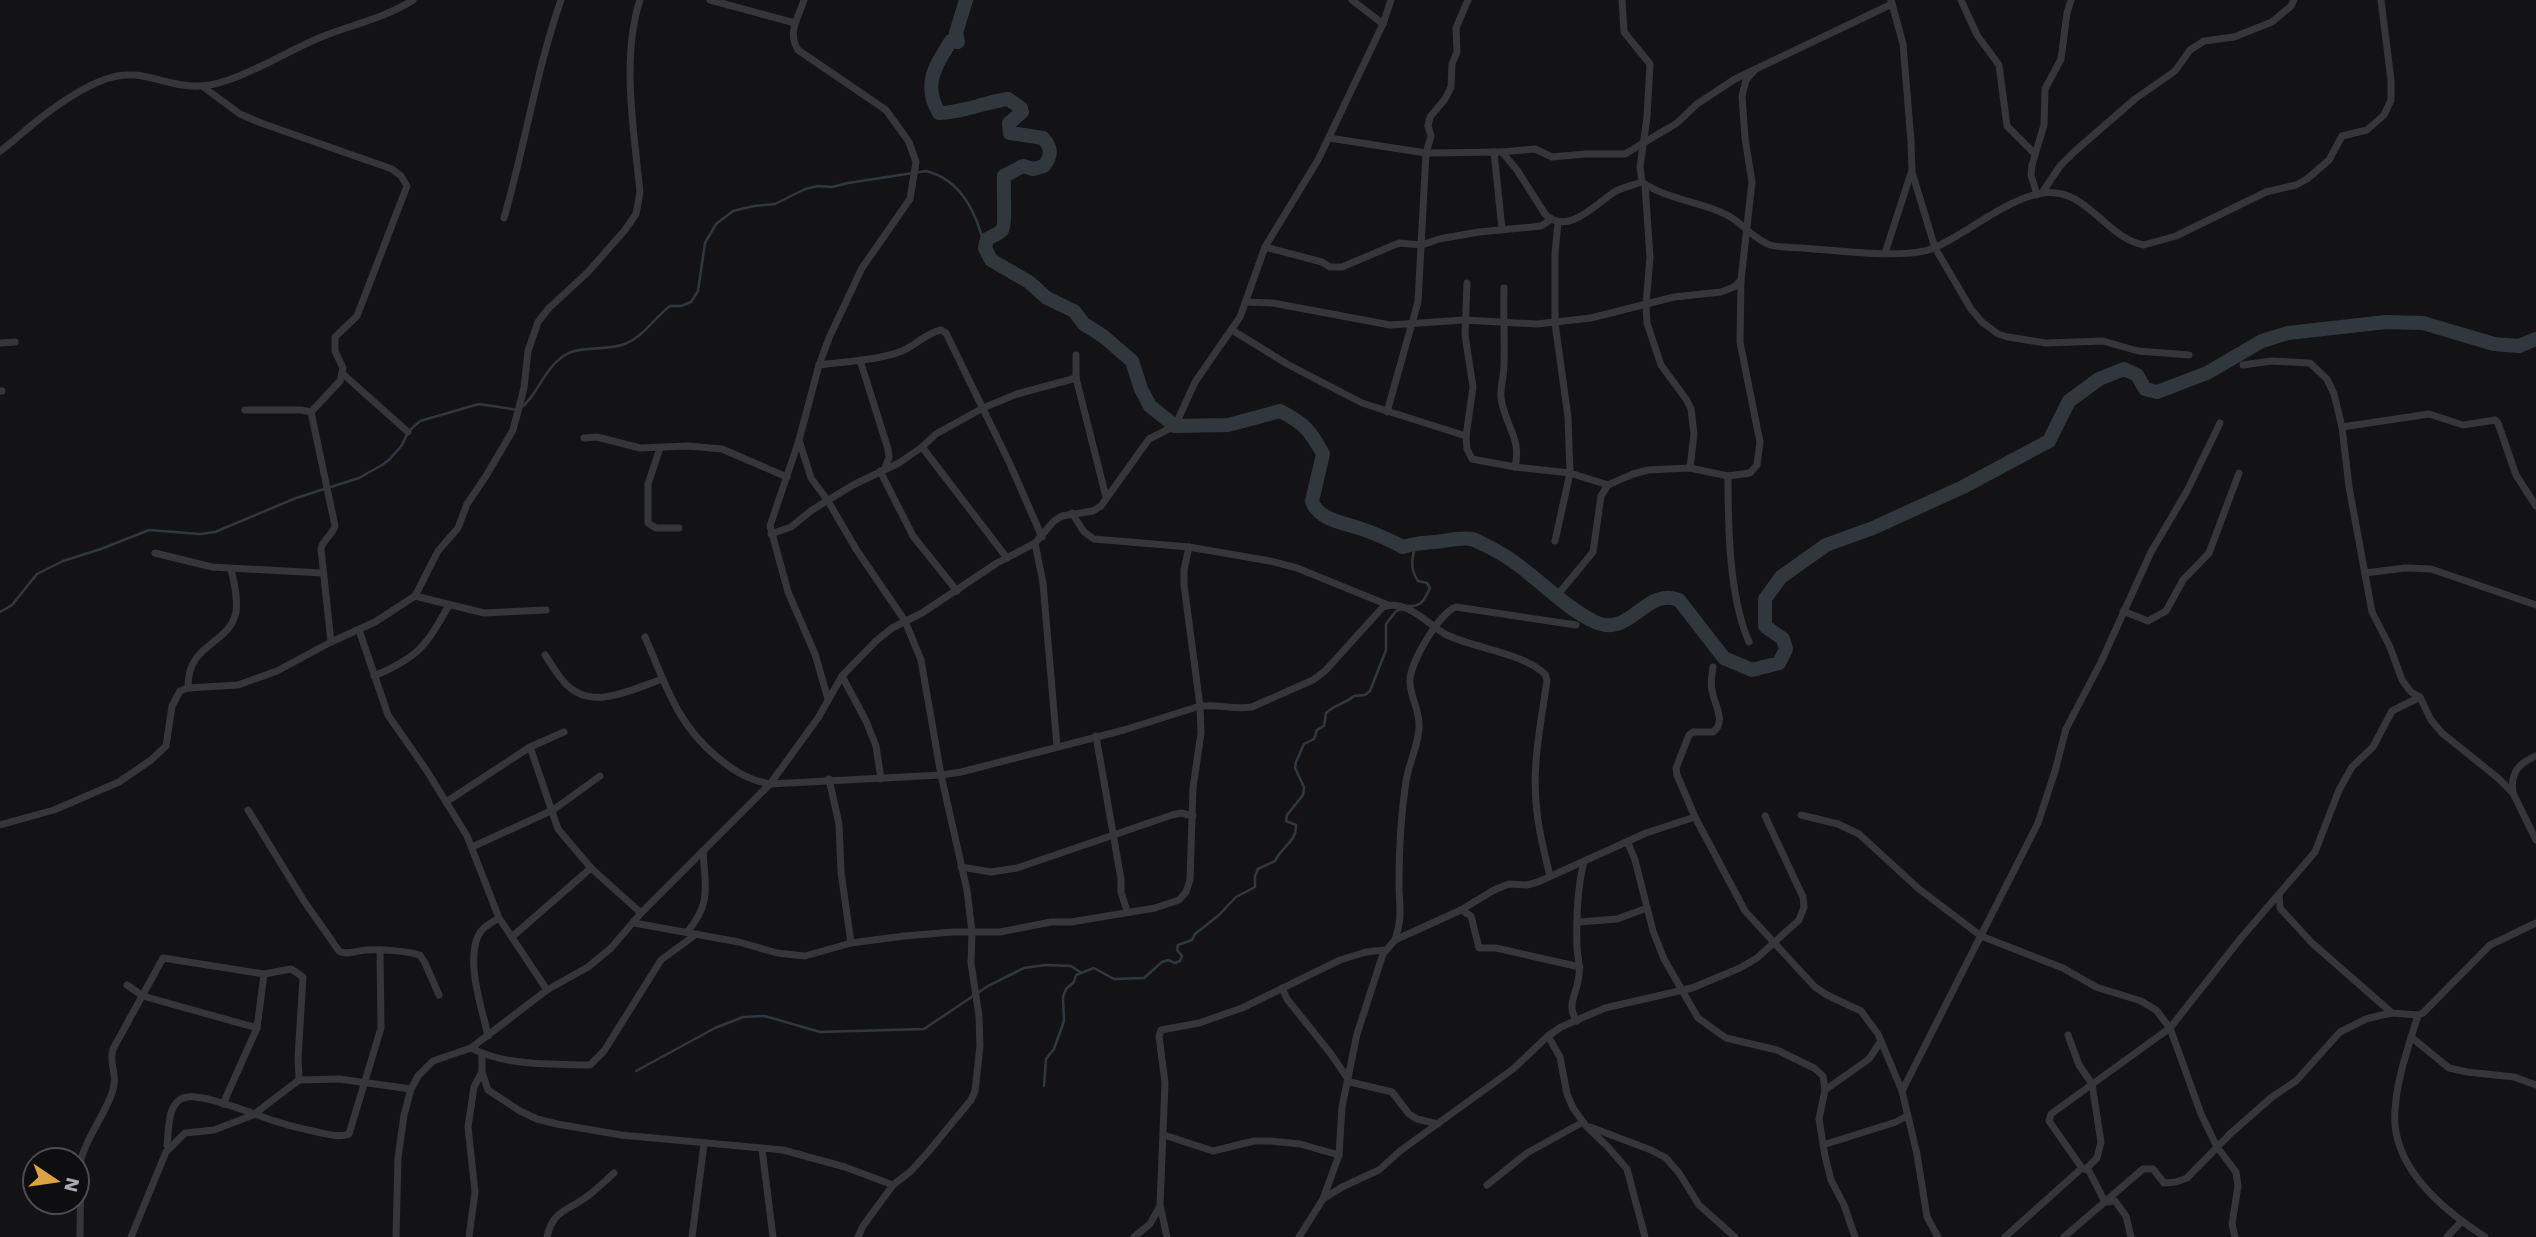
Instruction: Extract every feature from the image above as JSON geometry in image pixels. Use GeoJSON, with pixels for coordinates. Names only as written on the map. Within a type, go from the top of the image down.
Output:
{"type":"FeatureCollection","features":[{"type":"Feature","properties":{"kind":"street"},"geometry":{"type":"LineString","coordinates":[[0,151],[33,124],[87,88],[106,79],[140,74],[185,86],[202,86],[231,78],[320,37],[376,19],[413,0]]}},
{"type":"Feature","properties":{"kind":"street"},"geometry":{"type":"LineString","coordinates":[[504,218],[544,54],[561,0]]}},
{"type":"Feature","properties":{"kind":"street"},"geometry":{"type":"LineString","coordinates":[[0,825],[54,810],[119,782],[144,765],[166,746],[175,697],[180,691],[251,682],[392,613],[415,596],[438,551],[458,528],[467,504],[513,430],[524,388],[528,351],[538,322],[549,308],[588,272],[636,214],[640,192],[629,57],[631,33],[640,0]]}},
{"type":"Feature","properties":{"kind":"street"},"geometry":{"type":"LineString","coordinates":[[710,0],[795,23]]}},
{"type":"Feature","properties":{"kind":"street"},"geometry":{"type":"LineString","coordinates":[[804,0],[795,23],[792,41],[798,50],[886,110],[909,142],[916,162],[910,199],[862,268],[819,365],[799,440],[772,516],[771,534],[788,592],[815,654],[828,699]]}},
{"type":"Feature","properties":{"kind":"street"},"geometry":{"type":"LineString","coordinates":[[1352,0],[1383,24]]}},
{"type":"Feature","properties":{"kind":"street"},"geometry":{"type":"LineString","coordinates":[[396,1237],[398,1158],[404,1115],[411,1089],[418,1076],[433,1061],[471,1048],[547,990],[588,967],[611,948],[641,913],[770,784],[787,763],[842,676],[876,640],[1035,543],[1055,521],[1066,514],[1093,511],[1101,506],[1149,439],[1175,426],[1195,382],[1232,330],[1246,302],[1265,247],[1290,209],[1329,138],[1383,24],[1391,0]]}},
{"type":"Feature","properties":{"kind":"street"},"geometry":{"type":"LineString","coordinates":[[1387,412],[1414,323],[1422,245],[1426,153],[1431,136],[1428,126],[1430,117],[1451,87],[1452,64],[1457,52],[1455,28],[1468,0]]}},
{"type":"Feature","properties":{"kind":"street"},"geometry":{"type":"LineString","coordinates":[[1622,0],[1624,32],[1650,64],[1646,129],[1640,167],[1650,257],[1646,305],[1650,335],[1661,365],[1691,409],[1694,434],[1690,468]]}},
{"type":"Feature","properties":{"kind":"street"},"geometry":{"type":"LineString","coordinates":[[1961,0],[1977,35],[1998,65],[2007,126],[2034,153]]}},
{"type":"Feature","properties":{"kind":"street"},"geometry":{"type":"LineString","coordinates":[[2040,194],[2031,175],[2034,153],[2044,125],[2045,89],[2061,59],[2071,0]]}},
{"type":"Feature","properties":{"kind":"street"},"geometry":{"type":"LineString","coordinates":[[2040,194],[2074,152],[2135,99],[2175,71],[2190,50],[2204,41],[2234,37],[2272,22],[2291,6],[2294,0]]}},
{"type":"Feature","properties":{"kind":"street"},"geometry":{"type":"LineString","coordinates":[[1265,247],[1322,262],[1330,267],[1342,267],[1365,260],[1399,243],[1422,245],[1439,239],[1574,219],[1616,191],[1644,184],[1734,219],[1748,232],[1771,245],[1849,252],[1923,252],[1935,248],[2011,205],[2040,194],[2062,194],[2094,211],[2123,236],[2144,245],[2188,231],[2266,192],[2307,179],[2329,160],[2342,136],[2367,130],[2384,115],[2388,107],[2391,80],[2381,0]]}},
{"type":"Feature","properties":{"kind":"street"},"geometry":{"type":"LineString","coordinates":[[1329,138],[1426,153],[1535,149],[1552,157],[1625,154],[1677,123],[1715,91],[1892,2],[1903,44],[1912,172],[1935,248],[1971,309],[1998,334],[2046,342],[2103,341],[2138,351],[2189,355]]}},
{"type":"Feature","properties":{"kind":"street"},"geometry":{"type":"LineString","coordinates":[[1560,592],[1593,552],[1601,496],[1608,485],[1639,472],[1690,468],[1728,476],[1755,470],[1760,454],[1758,430],[1752,412],[1740,342],[1741,280],[1752,182],[1742,96],[1746,80],[1755,71]]}},
{"type":"Feature","properties":{"kind":"street"},"geometry":{"type":"LineString","coordinates":[[202,86],[240,114],[392,169],[401,176],[407,186],[357,316],[335,337],[335,351],[342,363],[343,374],[340,382],[311,412]]}},
{"type":"Feature","properties":{"kind":"street"},"geometry":{"type":"LineString","coordinates":[[1498,152],[1554,221],[1555,323],[1567,417],[1570,473],[1555,541]]}},
{"type":"Feature","properties":{"kind":"street"},"geometry":{"type":"LineString","coordinates":[[1498,152],[1502,229]]}},
{"type":"Feature","properties":{"kind":"street"},"geometry":{"type":"LineString","coordinates":[[1885,253],[1912,172]]}},
{"type":"Feature","properties":{"kind":"street"},"geometry":{"type":"LineString","coordinates":[[1246,302],[1273,303],[1390,325],[1464,320],[1502,324],[1555,323],[1612,314],[1674,298],[1721,292],[1734,287],[1741,280]]}},
{"type":"Feature","properties":{"kind":"street"},"geometry":{"type":"LineString","coordinates":[[1466,283],[1464,320],[1473,387],[1466,436],[1467,449],[1472,459],[1570,473],[1608,485]]}},
{"type":"Feature","properties":{"kind":"street"},"geometry":{"type":"LineString","coordinates":[[1504,288],[1504,367],[1501,398],[1508,425],[1518,446],[1515,467]]}},
{"type":"Feature","properties":{"kind":"street"},"geometry":{"type":"LineString","coordinates":[[819,365],[860,360],[904,350],[933,331],[941,330],[946,333],[1042,537]]}},
{"type":"Feature","properties":{"kind":"street"},"geometry":{"type":"LineString","coordinates":[[1232,330],[1362,403],[1466,436]]}},
{"type":"Feature","properties":{"kind":"street"},"geometry":{"type":"LineString","coordinates":[[0,343],[15,342]]}},
{"type":"Feature","properties":{"kind":"street"},"geometry":{"type":"LineString","coordinates":[[1076,355],[1076,378],[1107,498]]}},
{"type":"Feature","properties":{"kind":"street"},"geometry":{"type":"LineString","coordinates":[[860,360],[888,449],[888,463],[882,470]]}},
{"type":"Feature","properties":{"kind":"street"},"geometry":{"type":"LineString","coordinates":[[2244,365],[2272,361],[2310,363],[2327,379],[2334,394],[2342,427],[2346,468],[2372,611],[2402,680],[2410,692],[2420,697],[2431,720],[2442,733],[2513,793],[2536,840]]}},
{"type":"Feature","properties":{"kind":"street"},"geometry":{"type":"LineString","coordinates":[[343,374],[408,432]]}},
{"type":"Feature","properties":{"kind":"street"},"geometry":{"type":"LineString","coordinates":[[771,534],[792,527],[828,500],[899,463],[936,434],[983,408],[1017,394],[1076,378]]}},
{"type":"Feature","properties":{"kind":"street"},"geometry":{"type":"LineString","coordinates":[[245,410],[311,412]]}},
{"type":"Feature","properties":{"kind":"street"},"geometry":{"type":"LineString","coordinates":[[311,412],[335,526],[332,535],[322,544],[322,573],[331,642]]}},
{"type":"Feature","properties":{"kind":"street"},"geometry":{"type":"LineString","coordinates":[[2342,427],[2429,414],[2463,425],[2495,420],[2516,475],[2536,506]]}},
{"type":"Feature","properties":{"kind":"street"},"geometry":{"type":"LineString","coordinates":[[1902,1091],[2038,823],[2066,729],[2096,672],[2123,611],[2220,423]]}},
{"type":"Feature","properties":{"kind":"street"},"geometry":{"type":"LineString","coordinates":[[584,438],[597,437],[640,448],[723,449],[787,477]]}},
{"type":"Feature","properties":{"kind":"street"},"geometry":{"type":"LineString","coordinates":[[799,440],[811,478],[828,500],[856,549],[905,621],[921,660],[941,775],[967,890],[972,932],[971,962],[979,1016],[980,1046],[975,1091],[967,1107],[911,1171],[893,1185],[858,1237]]}},
{"type":"Feature","properties":{"kind":"street"},"geometry":{"type":"LineString","coordinates":[[660,447],[648,484],[648,523],[656,528],[679,528]]}},
{"type":"Feature","properties":{"kind":"street"},"geometry":{"type":"LineString","coordinates":[[922,447],[1007,558]]}},
{"type":"Feature","properties":{"kind":"street"},"geometry":{"type":"LineString","coordinates":[[882,470],[914,536],[957,591]]}},
{"type":"Feature","properties":{"kind":"street"},"geometry":{"type":"LineString","coordinates":[[2123,611],[2148,621],[2170,607],[2183,580],[2209,553],[2239,473]]}},
{"type":"Feature","properties":{"kind":"street"},"geometry":{"type":"LineString","coordinates":[[1728,476],[1730,533],[1737,600],[1749,642]]}},
{"type":"Feature","properties":{"kind":"street"},"geometry":{"type":"LineString","coordinates":[[1072,513],[1084,532],[1094,539],[1189,547],[1262,559],[1297,568],[1388,605],[1405,607],[1448,635],[1526,663],[1545,674],[1547,680],[1537,746],[1536,812],[1550,876]]}},
{"type":"Feature","properties":{"kind":"street"},"geometry":{"type":"LineString","coordinates":[[1035,543],[1043,583],[1057,747]]}},
{"type":"Feature","properties":{"kind":"street"},"geometry":{"type":"LineString","coordinates":[[634,923],[798,956],[851,943],[919,934],[1000,932],[1051,922],[1071,922],[1168,905],[1179,900],[1190,880],[1193,788],[1201,733],[1184,585],[1189,547]]}},
{"type":"Feature","properties":{"kind":"street"},"geometry":{"type":"LineString","coordinates":[[155,553],[200,565],[231,569],[322,573]]}},
{"type":"Feature","properties":{"kind":"street"},"geometry":{"type":"LineString","coordinates":[[2365,573],[2405,568],[2431,569],[2536,604]]}},
{"type":"Feature","properties":{"kind":"street"},"geometry":{"type":"LineString","coordinates":[[188,688],[192,662],[226,631],[233,621],[236,602],[231,569]]}},
{"type":"Feature","properties":{"kind":"street"},"geometry":{"type":"LineString","coordinates":[[415,596],[484,614],[546,610]]}},
{"type":"Feature","properties":{"kind":"street"},"geometry":{"type":"LineString","coordinates":[[374,676],[417,654],[449,605]]}},
{"type":"Feature","properties":{"kind":"street"},"geometry":{"type":"LineString","coordinates":[[645,637],[677,711],[699,742],[744,777],[770,784],[941,775],[1057,747],[1200,706],[1216,704],[1252,707],[1312,680],[1388,605]]}},
{"type":"Feature","properties":{"kind":"street"},"geometry":{"type":"LineString","coordinates":[[1395,940],[1401,915],[1401,816],[1419,724],[1409,680],[1417,655],[1446,614],[1456,607],[1576,625]]}},
{"type":"Feature","properties":{"kind":"street"},"geometry":{"type":"LineString","coordinates":[[359,630],[388,715],[446,802],[472,847],[499,918],[547,990]]}},
{"type":"Feature","properties":{"kind":"street"},"geometry":{"type":"LineString","coordinates":[[545,655],[564,682],[576,693],[592,699],[663,679]]}},
{"type":"Feature","properties":{"kind":"street"},"geometry":{"type":"LineString","coordinates":[[1713,667],[1711,687],[1719,724],[1713,732],[1689,735],[1676,768],[1695,817],[1745,911],[1815,987],[1827,996],[1861,1011],[1881,1041],[1902,1091],[1917,1154],[1927,1217],[1938,1237]]}},
{"type":"Feature","properties":{"kind":"street"},"geometry":{"type":"LineString","coordinates":[[842,676],[866,720],[876,746],[881,779]]}},
{"type":"Feature","properties":{"kind":"street"},"geometry":{"type":"LineString","coordinates":[[2105,1202],[2084,1168],[2052,1129],[2049,1117],[2171,1028],[2241,938],[2315,852],[2351,767],[2373,747],[2392,710],[2420,697]]}},
{"type":"Feature","properties":{"kind":"street"},"geometry":{"type":"LineString","coordinates":[[446,802],[530,747],[564,732]]}},
{"type":"Feature","properties":{"kind":"street"},"geometry":{"type":"LineString","coordinates":[[1096,736],[1121,892],[1127,911]]}},
{"type":"Feature","properties":{"kind":"street"},"geometry":{"type":"LineString","coordinates":[[530,747],[558,828],[592,868],[641,913]]}},
{"type":"Feature","properties":{"kind":"street"},"geometry":{"type":"LineString","coordinates":[[2513,793],[2514,771],[2520,764],[2536,756]]}},
{"type":"Feature","properties":{"kind":"street"},"geometry":{"type":"LineString","coordinates":[[472,847],[553,810],[600,776]]}},
{"type":"Feature","properties":{"kind":"street"},"geometry":{"type":"LineString","coordinates":[[829,779],[839,824],[841,872],[851,943]]}},
{"type":"Feature","properties":{"kind":"street"},"geometry":{"type":"LineString","coordinates":[[248,810],[338,951],[346,954],[380,950],[420,956],[439,995]]}},
{"type":"Feature","properties":{"kind":"street"},"geometry":{"type":"LineString","coordinates":[[961,867],[991,872],[1017,868],[1171,815],[1181,813],[1193,816]]}},
{"type":"Feature","properties":{"kind":"street"},"geometry":{"type":"LineString","coordinates":[[1801,815],[1838,824],[1859,834],[1919,889],[1982,936],[2063,968],[2096,987],[2141,1001],[2155,1010],[2171,1028],[2201,1114],[2217,1147],[2236,1172],[2238,1186],[2232,1224],[2235,1237]]}},
{"type":"Feature","properties":{"kind":"street"},"geometry":{"type":"LineString","coordinates":[[1323,1199],[1379,1170],[1399,1151],[1513,1069],[1560,1027],[1605,1008],[1682,990],[1740,968],[1775,943],[1799,920],[1804,906],[1803,897],[1765,816]]}},
{"type":"Feature","properties":{"kind":"street"},"geometry":{"type":"LineString","coordinates":[[1299,1237],[1323,1199],[1339,1155],[1342,1107],[1357,1034],[1381,958],[1395,940],[1461,910],[1493,890],[1509,884],[1527,885],[1660,828],[1695,817]]}},
{"type":"Feature","properties":{"kind":"street"},"geometry":{"type":"LineString","coordinates":[[1628,843],[1664,959],[1698,1018],[1733,1040],[1777,1050],[1814,1068],[1822,1076],[1825,1090],[1819,1113],[1827,1167],[1855,1237]]}},
{"type":"Feature","properties":{"kind":"street"},"geometry":{"type":"LineString","coordinates":[[471,1048],[482,1054],[519,1060],[590,1065],[604,1051],[661,960],[691,933],[703,910],[705,899],[703,851]]}},
{"type":"Feature","properties":{"kind":"street"},"geometry":{"type":"LineString","coordinates":[[1577,1021],[1573,1015],[1572,1004],[1580,967],[1577,950],[1578,888],[1584,861]]}},
{"type":"Feature","properties":{"kind":"street"},"geometry":{"type":"LineString","coordinates":[[513,936],[592,868]]}},
{"type":"Feature","properties":{"kind":"street"},"geometry":{"type":"LineString","coordinates":[[2279,895],[2280,908],[2312,943],[2392,1013]]}},
{"type":"Feature","properties":{"kind":"street"},"geometry":{"type":"LineString","coordinates":[[1578,922],[1617,919],[1647,908]]}},
{"type":"Feature","properties":{"kind":"street"},"geometry":{"type":"LineString","coordinates":[[1461,910],[1471,916],[1479,948],[1496,948],[1580,967]]}},
{"type":"Feature","properties":{"kind":"street"},"geometry":{"type":"LineString","coordinates":[[488,1036],[476,984],[475,947],[483,929],[499,918]]}},
{"type":"Feature","properties":{"kind":"street"},"geometry":{"type":"LineString","coordinates":[[2485,1237],[2429,1193],[2417,1178],[2399,1143],[2395,1111],[2418,1015],[2490,945],[2536,923]]}},
{"type":"Feature","properties":{"kind":"street"},"geometry":{"type":"LineString","coordinates":[[167,1144],[174,1105],[189,1097],[223,1104],[286,1125],[345,1136],[352,1129],[381,1028],[380,950]]}},
{"type":"Feature","properties":{"kind":"street"},"geometry":{"type":"LineString","coordinates":[[1167,1237],[1160,1205],[1165,1083],[1159,1037],[1161,1030],[1199,1023],[1242,1008],[1340,960],[1366,952],[1386,950]]}},
{"type":"Feature","properties":{"kind":"street"},"geometry":{"type":"LineString","coordinates":[[80,1237],[81,1159],[112,1093],[116,1073],[111,1061],[113,1049],[163,958],[264,974],[291,970],[303,976],[299,1080]]}},
{"type":"Feature","properties":{"kind":"street"},"geometry":{"type":"LineString","coordinates":[[223,1104],[257,1028],[264,974]]}},
{"type":"Feature","properties":{"kind":"street"},"geometry":{"type":"LineString","coordinates":[[127,985],[144,996],[257,1028]]}},
{"type":"Feature","properties":{"kind":"street"},"geometry":{"type":"LineString","coordinates":[[1282,988],[1287,999],[1331,1054],[1347,1079],[1356,1085],[1392,1092],[1409,1114],[1437,1124]]}},
{"type":"Feature","properties":{"kind":"street"},"geometry":{"type":"LineString","coordinates":[[2064,1237],[2143,1169],[2153,1169],[2164,1183],[2187,1178],[2272,1097],[2295,1081],[2340,1032],[2366,1019],[2392,1013],[2418,1015]]}},
{"type":"Feature","properties":{"kind":"street"},"geometry":{"type":"LineString","coordinates":[[2005,1237],[2096,1158],[2101,1143],[2092,1084],[2080,1065],[2068,1035]]}},
{"type":"Feature","properties":{"kind":"street"},"geometry":{"type":"LineString","coordinates":[[1548,1036],[1560,1057],[1567,1094],[1573,1108],[1584,1124],[1627,1169],[1645,1237]]}},
{"type":"Feature","properties":{"kind":"street"},"geometry":{"type":"LineString","coordinates":[[2411,1037],[2449,1068],[2514,1077],[2536,1085]]}},
{"type":"Feature","properties":{"kind":"street"},"geometry":{"type":"LineString","coordinates":[[1825,1090],[1869,1059],[1881,1041]]}},
{"type":"Feature","properties":{"kind":"street"},"geometry":{"type":"LineString","coordinates":[[482,1054],[482,1072],[488,1090],[537,1119],[621,1135],[783,1150],[845,1167],[893,1185]]}},
{"type":"Feature","properties":{"kind":"street"},"geometry":{"type":"LineString","coordinates":[[469,1237],[475,1192],[468,1128],[474,1087],[482,1072]]}},
{"type":"Feature","properties":{"kind":"street"},"geometry":{"type":"LineString","coordinates":[[131,1237],[153,1180],[171,1145],[185,1133],[214,1130],[253,1115],[299,1080],[326,1078],[411,1089]]}},
{"type":"Feature","properties":{"kind":"street"},"geometry":{"type":"LineString","coordinates":[[1823,1145],[1907,1116]]}},
{"type":"Feature","properties":{"kind":"street"},"geometry":{"type":"LineString","coordinates":[[1487,1185],[1527,1153],[1584,1124],[1666,1158],[1699,1205],[1735,1237]]}},
{"type":"Feature","properties":{"kind":"street"},"geometry":{"type":"LineString","coordinates":[[1164,1135],[1213,1151],[1254,1141],[1269,1141],[1300,1144],[1339,1155]]}},
{"type":"Feature","properties":{"kind":"street"},"geometry":{"type":"LineString","coordinates":[[692,1237],[704,1144]]}},
{"type":"Feature","properties":{"kind":"street"},"geometry":{"type":"LineString","coordinates":[[762,1149],[773,1237]]}},
{"type":"Feature","properties":{"kind":"street"},"geometry":{"type":"LineString","coordinates":[[547,1237],[557,1214],[589,1195],[614,1173]]}},
{"type":"Feature","properties":{"kind":"street"},"geometry":{"type":"LineString","coordinates":[[2105,1202],[2115,1201],[2121,1208],[2131,1237]]}},
{"type":"Feature","properties":{"kind":"street"},"geometry":{"type":"LineString","coordinates":[[1134,1237],[1150,1224],[1160,1205]]}},
{"type":"Feature","properties":{"kind":"street"},"geometry":{"type":"LineString","coordinates":[[2447,1237],[2462,1221]]}},
{"type":"Feature","properties":{"kind":"waterway"},"geometry":{"type":"LineString","coordinates":[[966,0],[956,33],[958,42],[951,41],[933,75],[932,93],[939,113],[1008,99],[1021,108],[1022,112],[1009,123],[1010,133],[1043,138],[1050,152],[1044,166],[1033,169],[1023,166],[1004,176],[1003,227],[999,233],[987,239],[985,248],[991,260],[1029,282],[1047,298],[1074,311],[1084,324],[1132,361],[1150,406],[1175,426],[1228,425],[1280,411],[1306,428],[1323,454],[1312,501],[1326,517],[1403,547],[1458,539],[1474,540],[1505,556],[1578,612],[1605,625],[1627,620],[1656,600],[1679,600],[1724,658],[1752,670],[1779,663],[1786,649],[1783,639],[1765,626],[1765,599],[1781,577],[1826,545],[1873,528],[1963,487],[2049,441],[2069,401],[2099,379],[2124,369],[2137,375],[2145,389],[2157,392],[2207,373],[2262,341],[2288,333],[2386,322],[2423,323],[2494,344],[2519,346],[2536,339]]}},
{"type":"Feature","properties":{"kind":"waterway"},"geometry":{"type":"LineString","coordinates":[[0,612],[12,605],[37,574],[63,561],[149,530],[200,534],[215,532],[296,498],[359,478],[390,459],[402,445],[408,432],[420,421],[479,404],[518,410],[531,397],[552,366],[567,354],[625,344],[637,337],[670,306],[691,302],[698,291],[705,243],[716,224],[733,211],[775,204],[805,189],[818,186],[832,187],[926,171],[949,182],[966,200],[985,248]]}},
{"type":"Feature","properties":{"kind":"waterway"},"geometry":{"type":"LineString","coordinates":[[1408,606],[1420,604],[1430,588],[1427,583],[1418,581],[1413,571],[1417,542]]}},
{"type":"Feature","properties":{"kind":"waterway"},"geometry":{"type":"LineString","coordinates":[[1044,1086],[1046,1059],[1054,1049],[1064,1021],[1063,997],[1076,975],[1094,968],[1114,979],[1144,978],[1162,962],[1180,961],[1182,956],[1177,950],[1178,945],[1192,940],[1195,934],[1236,897],[1255,887],[1258,869],[1275,861],[1291,840],[1296,825],[1286,821],[1287,815],[1303,795],[1304,787],[1295,768],[1304,744],[1314,739],[1317,730],[1324,726],[1329,710],[1354,696],[1365,695],[1370,691],[1386,650],[1386,624],[1396,611],[1402,609]]}},
{"type":"Feature","properties":{"kind":"waterway"},"geometry":{"type":"LineString","coordinates":[[636,1071],[715,1028],[743,1017],[765,1016],[820,1032],[924,1029],[988,986],[1024,968],[1045,965],[1071,966],[1080,972]]}}]}
